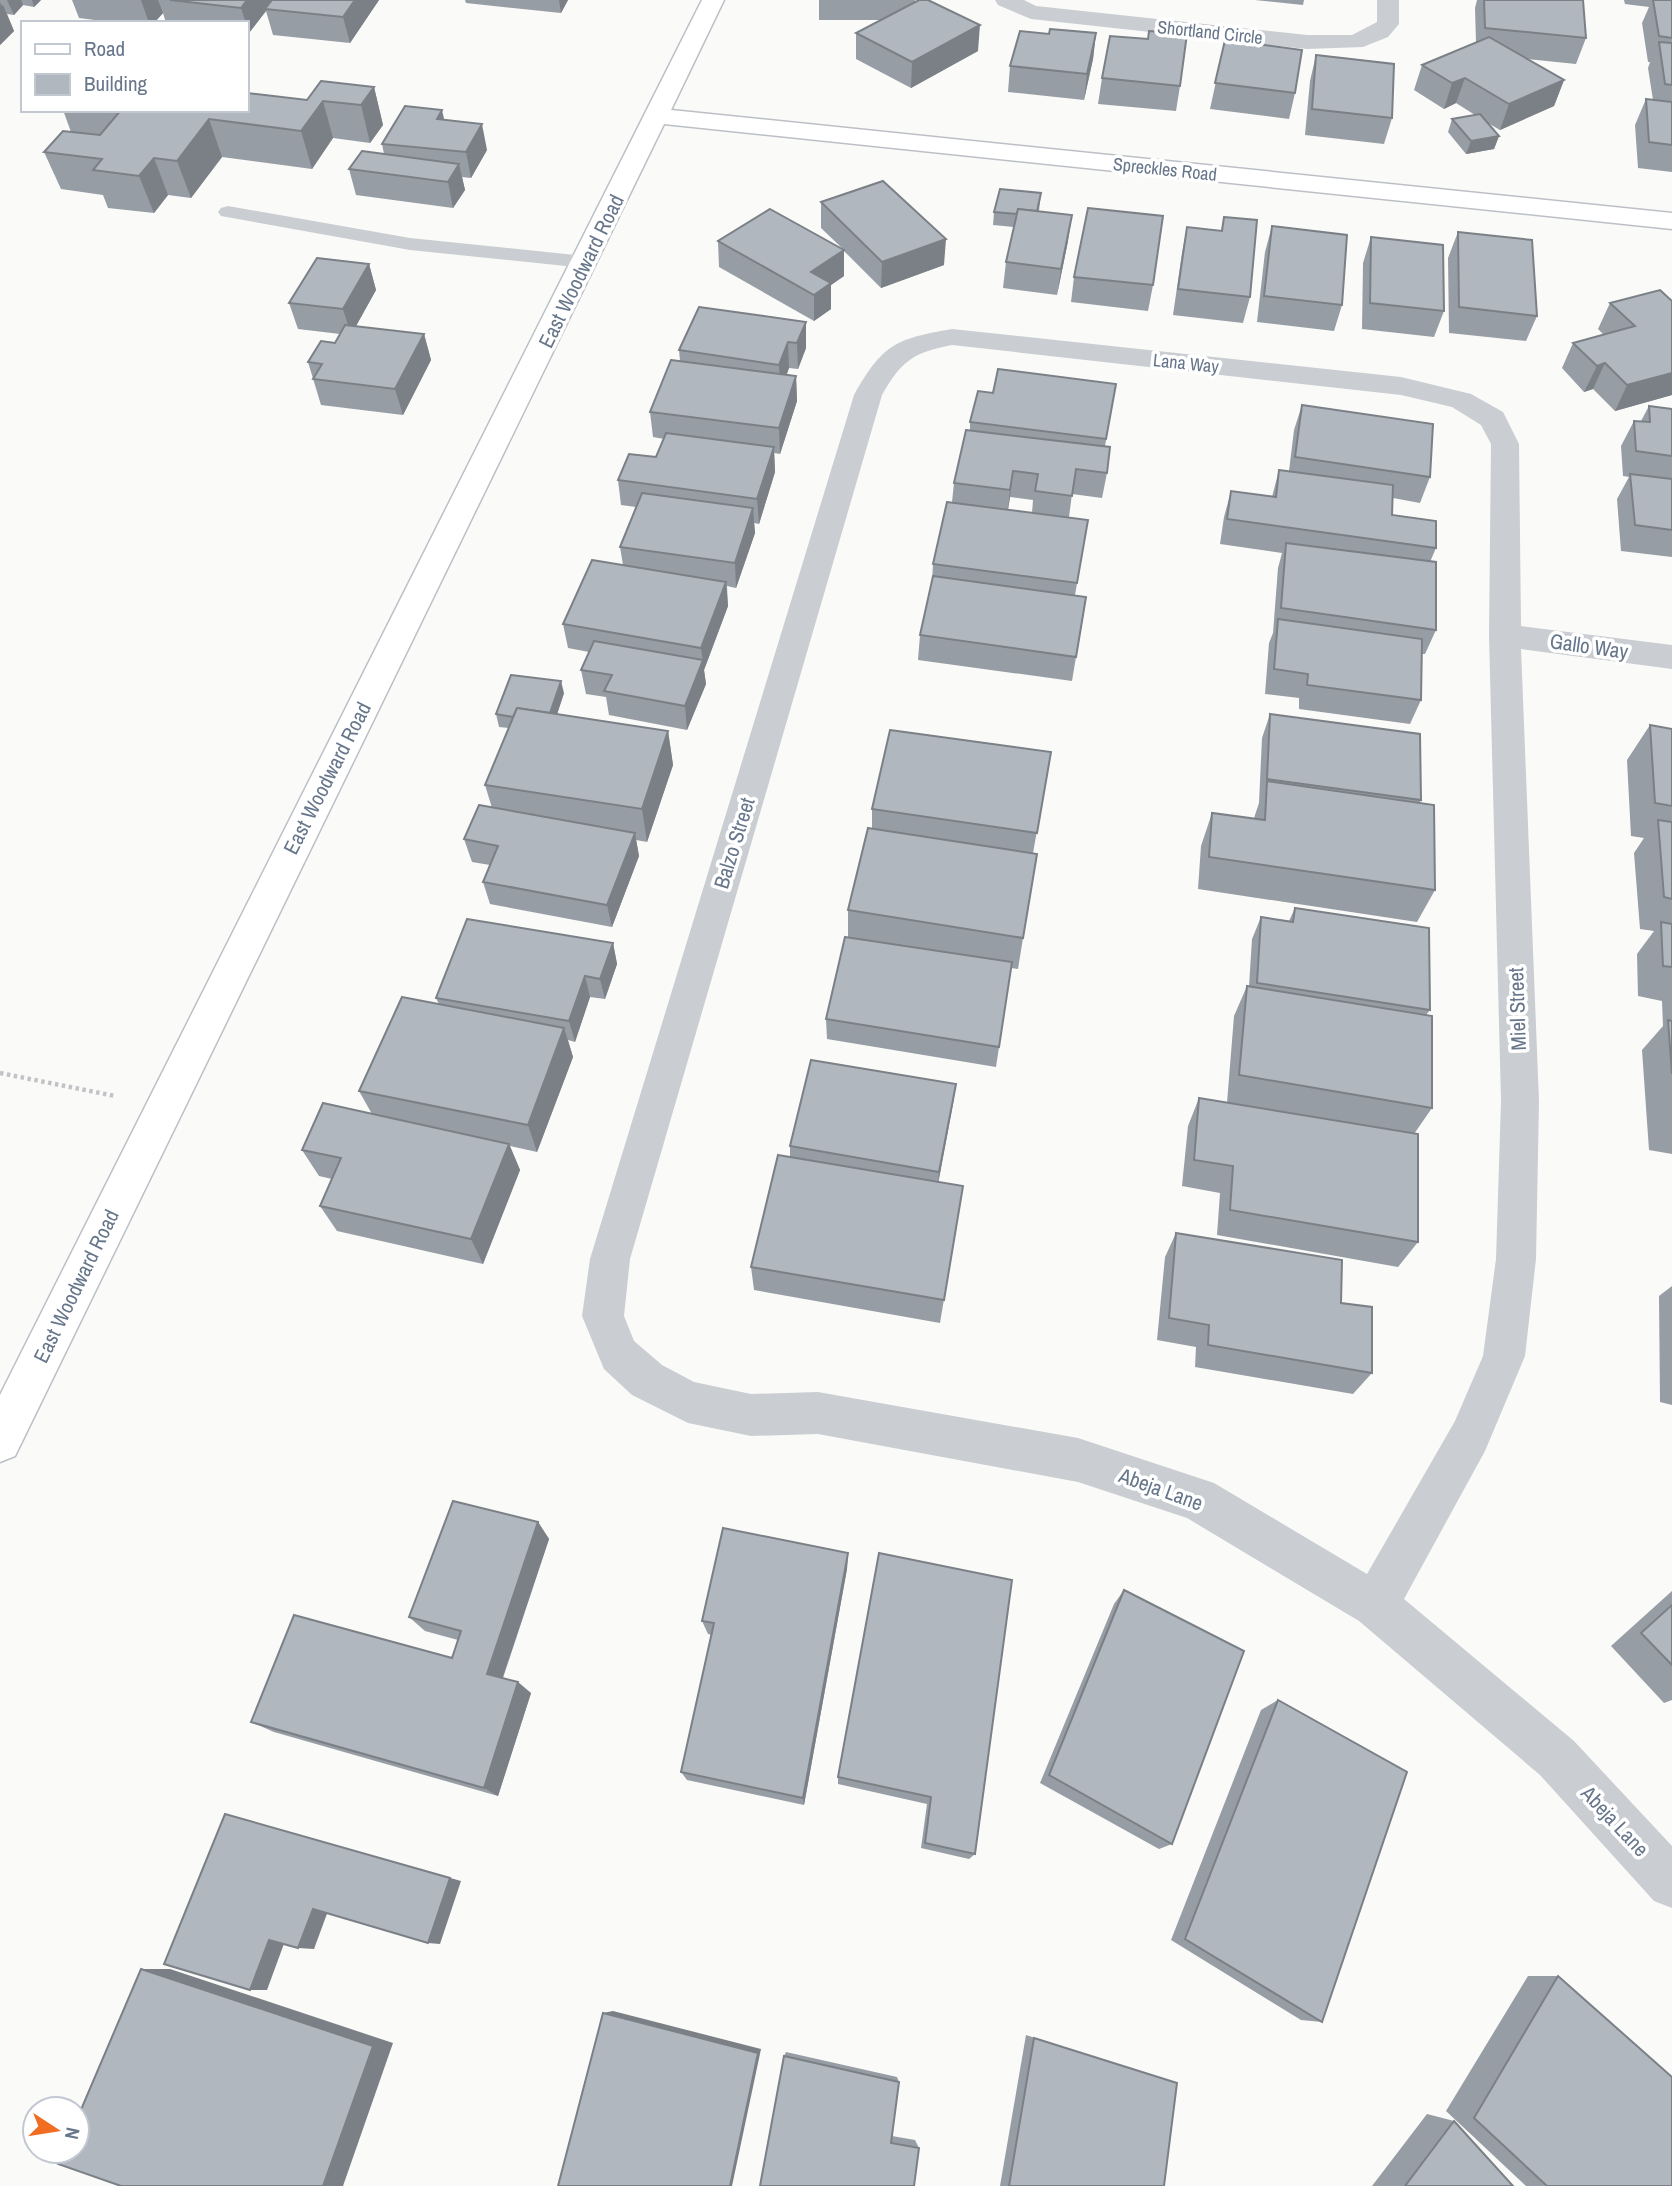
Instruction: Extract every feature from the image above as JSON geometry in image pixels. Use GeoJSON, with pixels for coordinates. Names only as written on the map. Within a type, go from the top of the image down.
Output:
{"type":"FeatureCollection","features":[{"type":"Feature","properties":{"kind":"street","name":"East Woodward Road"},"geometry":{"type":"LineString","coordinates":[[0,1440],[163,1106],[713,0]]}},
{"type":"Feature","properties":{"kind":"street","name":"Shortland Circle"},"geometry":{"type":"LineString","coordinates":[[1006,0],[1031,12],[1307,42],[1355,41],[1380,33],[1388,24],[1388,0]]}},
{"type":"Feature","properties":{"kind":"street","name":"Spreckles Road"},"geometry":{"type":"LineString","coordinates":[[657,116],[1672,221]]}},
{"type":"Feature","properties":{"kind":"street","name":"Lana Way"},"geometry":{"type":"LineString","coordinates":[[909,344],[952,337],[1401,386],[1461,400]]}},
{"type":"Feature","properties":{"kind":"street","name":"Balzo Street"},"geometry":{"type":"LineString","coordinates":[[619,1356],[603,1316],[610,1259],[868,395],[884,365],[909,344]]}},
{"type":"Feature","properties":{"kind":"street","name":"Miel Street"},"geometry":{"type":"LineString","coordinates":[[1375,1605],[1470,1436],[1504,1356],[1516,1259],[1520,1101],[1505,635],[1505,444],[1493,419],[1461,400]]}},
{"type":"Feature","properties":{"kind":"street","name":"Gallo Way"},"geometry":{"type":"LineString","coordinates":[[1505,635],[1672,657]]}},
{"type":"Feature","properties":{"kind":"street","name":"Abeja Lane"},"geometry":{"type":"LineString","coordinates":[[619,1356],[647,1380],[688,1402],[751,1415],[818,1413],[1077,1460],[1198,1499],[1375,1605],[1557,1758],[1672,1883]]}},
{"type":"Feature","properties":{"kind":"lane"},"geometry":{"type":"LineString","coordinates":[[228,212],[410,244],[585,262]]}},
{"type":"Feature","properties":{"kind":"path"},"geometry":{"type":"LineString","coordinates":[[0,1073],[163,1106]]}},
{"type":"Feature","properties":{"kind":"building"},"geometry":{"type":"Polygon","coordinates":[[[170,0],[247,0],[241,8],[170,0]]]}},
{"type":"Feature","properties":{"kind":"building"},"geometry":{"type":"Polygon","coordinates":[[[272,0],[355,0],[343,17],[265,9],[272,0]]]}},
{"type":"Feature","properties":{"kind":"building"},"geometry":{"type":"Polygon","coordinates":[[[919,0],[928,0],[980,25],[912,62],[856,33],[919,0]]]}},
{"type":"Feature","properties":{"kind":"building"},"geometry":{"type":"Polygon","coordinates":[[[1484,0],[1583,0],[1586,38],[1485,28],[1484,0]]]}},
{"type":"Feature","properties":{"kind":"building"},"geometry":{"type":"Polygon","coordinates":[[[1653,0],[1672,0],[1672,38],[1659,36],[1653,0]]]}},
{"type":"Feature","properties":{"kind":"building"},"geometry":{"type":"Polygon","coordinates":[[[1050,29],[1096,33],[1087,74],[1010,66],[1020,31],[1049,34],[1050,29]]]}},
{"type":"Feature","properties":{"kind":"building"},"geometry":{"type":"Polygon","coordinates":[[[1149,31],[1187,34],[1180,86],[1102,78],[1110,36],[1148,39],[1149,31]]]}},
{"type":"Feature","properties":{"kind":"building"},"geometry":{"type":"Polygon","coordinates":[[[1489,37],[1564,80],[1509,104],[1465,78],[1452,83],[1422,65],[1489,37]]]}},
{"type":"Feature","properties":{"kind":"building"},"geometry":{"type":"Polygon","coordinates":[[[1225,40],[1302,50],[1295,93],[1215,83],[1225,40]]]}},
{"type":"Feature","properties":{"kind":"building"},"geometry":{"type":"Polygon","coordinates":[[[1659,42],[1672,43],[1672,85],[1665,84],[1659,42]]]}},
{"type":"Feature","properties":{"kind":"building"},"geometry":{"type":"Polygon","coordinates":[[[1316,55],[1394,64],[1392,118],[1312,109],[1316,55]]]}},
{"type":"Feature","properties":{"kind":"building"},"geometry":{"type":"Polygon","coordinates":[[[321,81],[374,87],[361,105],[323,101],[301,131],[209,119],[177,161],[154,158],[139,176],[93,170],[102,159],[44,152],[63,131],[100,135],[119,112],[248,112],[248,93],[307,100],[321,81]]]}},
{"type":"Feature","properties":{"kind":"building"},"geometry":{"type":"Polygon","coordinates":[[[1646,99],[1672,102],[1672,145],[1649,142],[1646,99]]]}},
{"type":"Feature","properties":{"kind":"building"},"geometry":{"type":"Polygon","coordinates":[[[405,106],[442,110],[437,119],[482,124],[466,152],[382,144],[405,106]]]}},
{"type":"Feature","properties":{"kind":"building"},"geometry":{"type":"Polygon","coordinates":[[[1480,114],[1499,136],[1471,141],[1452,119],[1480,114]]]}},
{"type":"Feature","properties":{"kind":"building"},"geometry":{"type":"Polygon","coordinates":[[[362,151],[459,164],[448,182],[349,169],[362,151]]]}},
{"type":"Feature","properties":{"kind":"building"},"geometry":{"type":"Polygon","coordinates":[[[883,181],[946,239],[882,262],[821,202],[883,181]]]}},
{"type":"Feature","properties":{"kind":"building"},"geometry":{"type":"Polygon","coordinates":[[[1000,189],[1041,193],[1037,211],[1018,209],[1017,214],[994,212],[1000,189]]]}},
{"type":"Feature","properties":{"kind":"building"},"geometry":{"type":"Polygon","coordinates":[[[1088,208],[1163,216],[1153,285],[1074,277],[1088,208]]]}},
{"type":"Feature","properties":{"kind":"building"},"geometry":{"type":"Polygon","coordinates":[[[770,209],[844,250],[811,272],[831,283],[814,295],[718,241],[770,209]]]}},
{"type":"Feature","properties":{"kind":"building"},"geometry":{"type":"Polygon","coordinates":[[[1018,209],[1072,215],[1061,269],[1006,262],[1018,209]]]}},
{"type":"Feature","properties":{"kind":"building"},"geometry":{"type":"Polygon","coordinates":[[[1224,217],[1257,220],[1250,297],[1178,289],[1187,227],[1222,231],[1224,217]]]}},
{"type":"Feature","properties":{"kind":"building"},"geometry":{"type":"Polygon","coordinates":[[[1272,226],[1347,235],[1342,305],[1264,296],[1272,226]]]}},
{"type":"Feature","properties":{"kind":"building"},"geometry":{"type":"Polygon","coordinates":[[[1458,232],[1532,240],[1537,316],[1459,307],[1458,232]]]}},
{"type":"Feature","properties":{"kind":"building"},"geometry":{"type":"Polygon","coordinates":[[[1371,237],[1443,245],[1444,311],[1370,303],[1371,237]]]}},
{"type":"Feature","properties":{"kind":"building"},"geometry":{"type":"Polygon","coordinates":[[[317,258],[369,264],[343,309],[289,303],[317,258]]]}},
{"type":"Feature","properties":{"kind":"building"},"geometry":{"type":"Polygon","coordinates":[[[1660,290],[1672,301],[1672,373],[1627,385],[1605,363],[1597,366],[1573,343],[1635,326],[1610,303],[1660,290]]]}},
{"type":"Feature","properties":{"kind":"building"},"geometry":{"type":"Polygon","coordinates":[[[699,307],[806,322],[797,343],[788,342],[779,365],[679,350],[699,307]]]}},
{"type":"Feature","properties":{"kind":"building"},"geometry":{"type":"Polygon","coordinates":[[[345,325],[424,334],[395,389],[313,379],[322,364],[308,362],[321,341],[335,343],[345,325]]]}},
{"type":"Feature","properties":{"kind":"building"},"geometry":{"type":"Polygon","coordinates":[[[671,360],[796,376],[779,428],[650,412],[671,360]]]}},
{"type":"Feature","properties":{"kind":"building"},"geometry":{"type":"Polygon","coordinates":[[[998,369],[1116,384],[1106,439],[970,422],[978,391],[993,393],[998,369]]]}},
{"type":"Feature","properties":{"kind":"building"},"geometry":{"type":"Polygon","coordinates":[[[1302,405],[1433,424],[1430,477],[1295,457],[1302,405]]]}},
{"type":"Feature","properties":{"kind":"building"},"geometry":{"type":"Polygon","coordinates":[[[1649,406],[1672,409],[1672,456],[1636,451],[1634,421],[1650,422],[1649,406]]]}},
{"type":"Feature","properties":{"kind":"building"},"geometry":{"type":"Polygon","coordinates":[[[966,430],[1110,447],[1107,473],[1076,469],[1072,496],[1035,491],[1038,474],[1013,471],[1010,490],[954,483],[966,430]]]}},
{"type":"Feature","properties":{"kind":"building"},"geometry":{"type":"Polygon","coordinates":[[[666,433],[774,447],[757,499],[618,480],[629,454],[656,457],[666,433]]]}},
{"type":"Feature","properties":{"kind":"building"},"geometry":{"type":"Polygon","coordinates":[[[1279,470],[1393,485],[1392,515],[1436,521],[1436,548],[1227,519],[1231,491],[1276,497],[1279,470]]]}},
{"type":"Feature","properties":{"kind":"building"},"geometry":{"type":"Polygon","coordinates":[[[1630,474],[1672,479],[1672,530],[1635,525],[1630,474]]]}},
{"type":"Feature","properties":{"kind":"building"},"geometry":{"type":"Polygon","coordinates":[[[642,493],[753,508],[735,563],[620,547],[642,493]]]}},
{"type":"Feature","properties":{"kind":"building"},"geometry":{"type":"Polygon","coordinates":[[[947,502],[1088,520],[1077,583],[933,564],[947,502]]]}},
{"type":"Feature","properties":{"kind":"building"},"geometry":{"type":"Polygon","coordinates":[[[1286,543],[1436,562],[1436,630],[1281,608],[1286,543]]]}},
{"type":"Feature","properties":{"kind":"building"},"geometry":{"type":"Polygon","coordinates":[[[592,560],[726,582],[701,648],[563,624],[592,560]]]}},
{"type":"Feature","properties":{"kind":"building"},"geometry":{"type":"Polygon","coordinates":[[[933,576],[1086,597],[1076,657],[920,635],[933,576]]]}},
{"type":"Feature","properties":{"kind":"building"},"geometry":{"type":"Polygon","coordinates":[[[1278,619],[1422,639],[1421,700],[1307,685],[1308,674],[1274,669],[1278,619]]]}},
{"type":"Feature","properties":{"kind":"building"},"geometry":{"type":"Polygon","coordinates":[[[594,641],[703,660],[685,706],[604,691],[612,675],[581,670],[594,641]]]}},
{"type":"Feature","properties":{"kind":"building"},"geometry":{"type":"Polygon","coordinates":[[[511,675],[561,681],[550,713],[517,708],[513,717],[496,714],[511,675]]]}},
{"type":"Feature","properties":{"kind":"building"},"geometry":{"type":"Polygon","coordinates":[[[517,708],[668,731],[642,809],[485,785],[517,708]]]}},
{"type":"Feature","properties":{"kind":"building"},"geometry":{"type":"Polygon","coordinates":[[[1270,714],[1420,734],[1421,800],[1267,779],[1270,714]]]}},
{"type":"Feature","properties":{"kind":"building"},"geometry":{"type":"Polygon","coordinates":[[[1650,725],[1672,729],[1672,806],[1655,803],[1650,725]]]}},
{"type":"Feature","properties":{"kind":"building"},"geometry":{"type":"Polygon","coordinates":[[[890,730],[1051,752],[1037,833],[872,809],[890,730]]]}},
{"type":"Feature","properties":{"kind":"building"},"geometry":{"type":"Polygon","coordinates":[[[1267,781],[1434,805],[1435,890],[1209,857],[1212,813],[1265,820],[1267,781]]]}},
{"type":"Feature","properties":{"kind":"building"},"geometry":{"type":"Polygon","coordinates":[[[479,805],[635,833],[607,905],[483,882],[498,846],[464,839],[479,805]]]}},
{"type":"Feature","properties":{"kind":"building"},"geometry":{"type":"Polygon","coordinates":[[[1658,820],[1672,822],[1672,899],[1664,897],[1658,820]]]}},
{"type":"Feature","properties":{"kind":"building"},"geometry":{"type":"Polygon","coordinates":[[[868,828],[1037,854],[1023,938],[848,910],[868,828]]]}},
{"type":"Feature","properties":{"kind":"building"},"geometry":{"type":"Polygon","coordinates":[[[1295,908],[1429,928],[1430,1010],[1257,983],[1261,917],[1293,922],[1295,908]]]}},
{"type":"Feature","properties":{"kind":"building"},"geometry":{"type":"Polygon","coordinates":[[[467,919],[613,943],[600,979],[585,976],[569,1021],[436,998],[467,919]]]}},
{"type":"Feature","properties":{"kind":"building"},"geometry":{"type":"Polygon","coordinates":[[[1661,922],[1672,924],[1672,967],[1663,966],[1661,922]]]}},
{"type":"Feature","properties":{"kind":"building"},"geometry":{"type":"Polygon","coordinates":[[[845,937],[1012,962],[999,1047],[826,1019],[845,937]]]}},
{"type":"Feature","properties":{"kind":"building"},"geometry":{"type":"Polygon","coordinates":[[[1247,986],[1432,1016],[1432,1108],[1239,1075],[1247,986]]]}},
{"type":"Feature","properties":{"kind":"building"},"geometry":{"type":"Polygon","coordinates":[[[402,997],[564,1028],[528,1125],[359,1091],[402,997]]]}},
{"type":"Feature","properties":{"kind":"building"},"geometry":{"type":"Polygon","coordinates":[[[1668,1020],[1672,1021],[1672,1074],[1668,1020]]]}},
{"type":"Feature","properties":{"kind":"building"},"geometry":{"type":"Polygon","coordinates":[[[811,1060],[956,1084],[939,1172],[790,1146],[811,1060]]]}},
{"type":"Feature","properties":{"kind":"building"},"geometry":{"type":"Polygon","coordinates":[[[1199,1098],[1418,1134],[1418,1242],[1230,1210],[1233,1166],[1194,1160],[1199,1098]]]}},
{"type":"Feature","properties":{"kind":"building"},"geometry":{"type":"Polygon","coordinates":[[[323,1103],[509,1144],[471,1239],[320,1206],[341,1158],[302,1150],[323,1103]]]}},
{"type":"Feature","properties":{"kind":"building"},"geometry":{"type":"Polygon","coordinates":[[[778,1155],[963,1186],[944,1300],[751,1267],[778,1155]]]}},
{"type":"Feature","properties":{"kind":"building"},"geometry":{"type":"Polygon","coordinates":[[[1176,1233],[1342,1260],[1341,1303],[1372,1307],[1372,1373],[1208,1345],[1209,1325],[1169,1318],[1176,1233]]]}},
{"type":"Feature","properties":{"kind":"building"},"geometry":{"type":"Polygon","coordinates":[[[453,1501],[538,1522],[487,1674],[518,1682],[484,1788],[251,1722],[294,1615],[452,1658],[461,1631],[409,1617],[453,1501]]]}},
{"type":"Feature","properties":{"kind":"building"},"geometry":{"type":"Polygon","coordinates":[[[723,1528],[848,1553],[803,1798],[681,1772],[714,1623],[702,1621],[723,1528]]]}},
{"type":"Feature","properties":{"kind":"building"},"geometry":{"type":"Polygon","coordinates":[[[879,1553],[1012,1580],[975,1854],[925,1843],[931,1797],[838,1777],[879,1553]]]}},
{"type":"Feature","properties":{"kind":"building"},"geometry":{"type":"Polygon","coordinates":[[[1124,1590],[1244,1651],[1172,1844],[1049,1775],[1124,1590]]]}},
{"type":"Feature","properties":{"kind":"building"},"geometry":{"type":"Polygon","coordinates":[[[1672,1605],[1672,1665],[1641,1633],[1672,1605]]]}},
{"type":"Feature","properties":{"kind":"building"},"geometry":{"type":"Polygon","coordinates":[[[1278,1700],[1407,1772],[1322,2022],[1185,1939],[1278,1700]]]}},
{"type":"Feature","properties":{"kind":"building"},"geometry":{"type":"Polygon","coordinates":[[[225,1814],[450,1878],[428,1943],[313,1909],[298,1948],[269,1940],[250,1990],[164,1964],[225,1814]]]}},
{"type":"Feature","properties":{"kind":"building"},"geometry":{"type":"Polygon","coordinates":[[[141,1969],[373,2046],[323,2186],[121,2186],[61,2165],[91,2165],[91,2095],[87,2095],[141,1969]]]}},
{"type":"Feature","properties":{"kind":"building"},"geometry":{"type":"Polygon","coordinates":[[[1558,1976],[1672,2077],[1672,2186],[1547,2186],[1474,2118],[1558,1976]]]}},
{"type":"Feature","properties":{"kind":"building"},"geometry":{"type":"Polygon","coordinates":[[[603,2013],[758,2053],[730,2186],[558,2186],[603,2013]]]}},
{"type":"Feature","properties":{"kind":"building"},"geometry":{"type":"Polygon","coordinates":[[[1034,2038],[1177,2083],[1164,2186],[1009,2186],[1034,2038]]]}},
{"type":"Feature","properties":{"kind":"building"},"geometry":{"type":"Polygon","coordinates":[[[784,2056],[899,2082],[891,2143],[919,2148],[914,2186],[760,2186],[784,2056]]]}},
{"type":"Feature","properties":{"kind":"building"},"geometry":{"type":"Polygon","coordinates":[[[1454,2121],[1513,2186],[1405,2186],[1454,2121]]]}}]}
